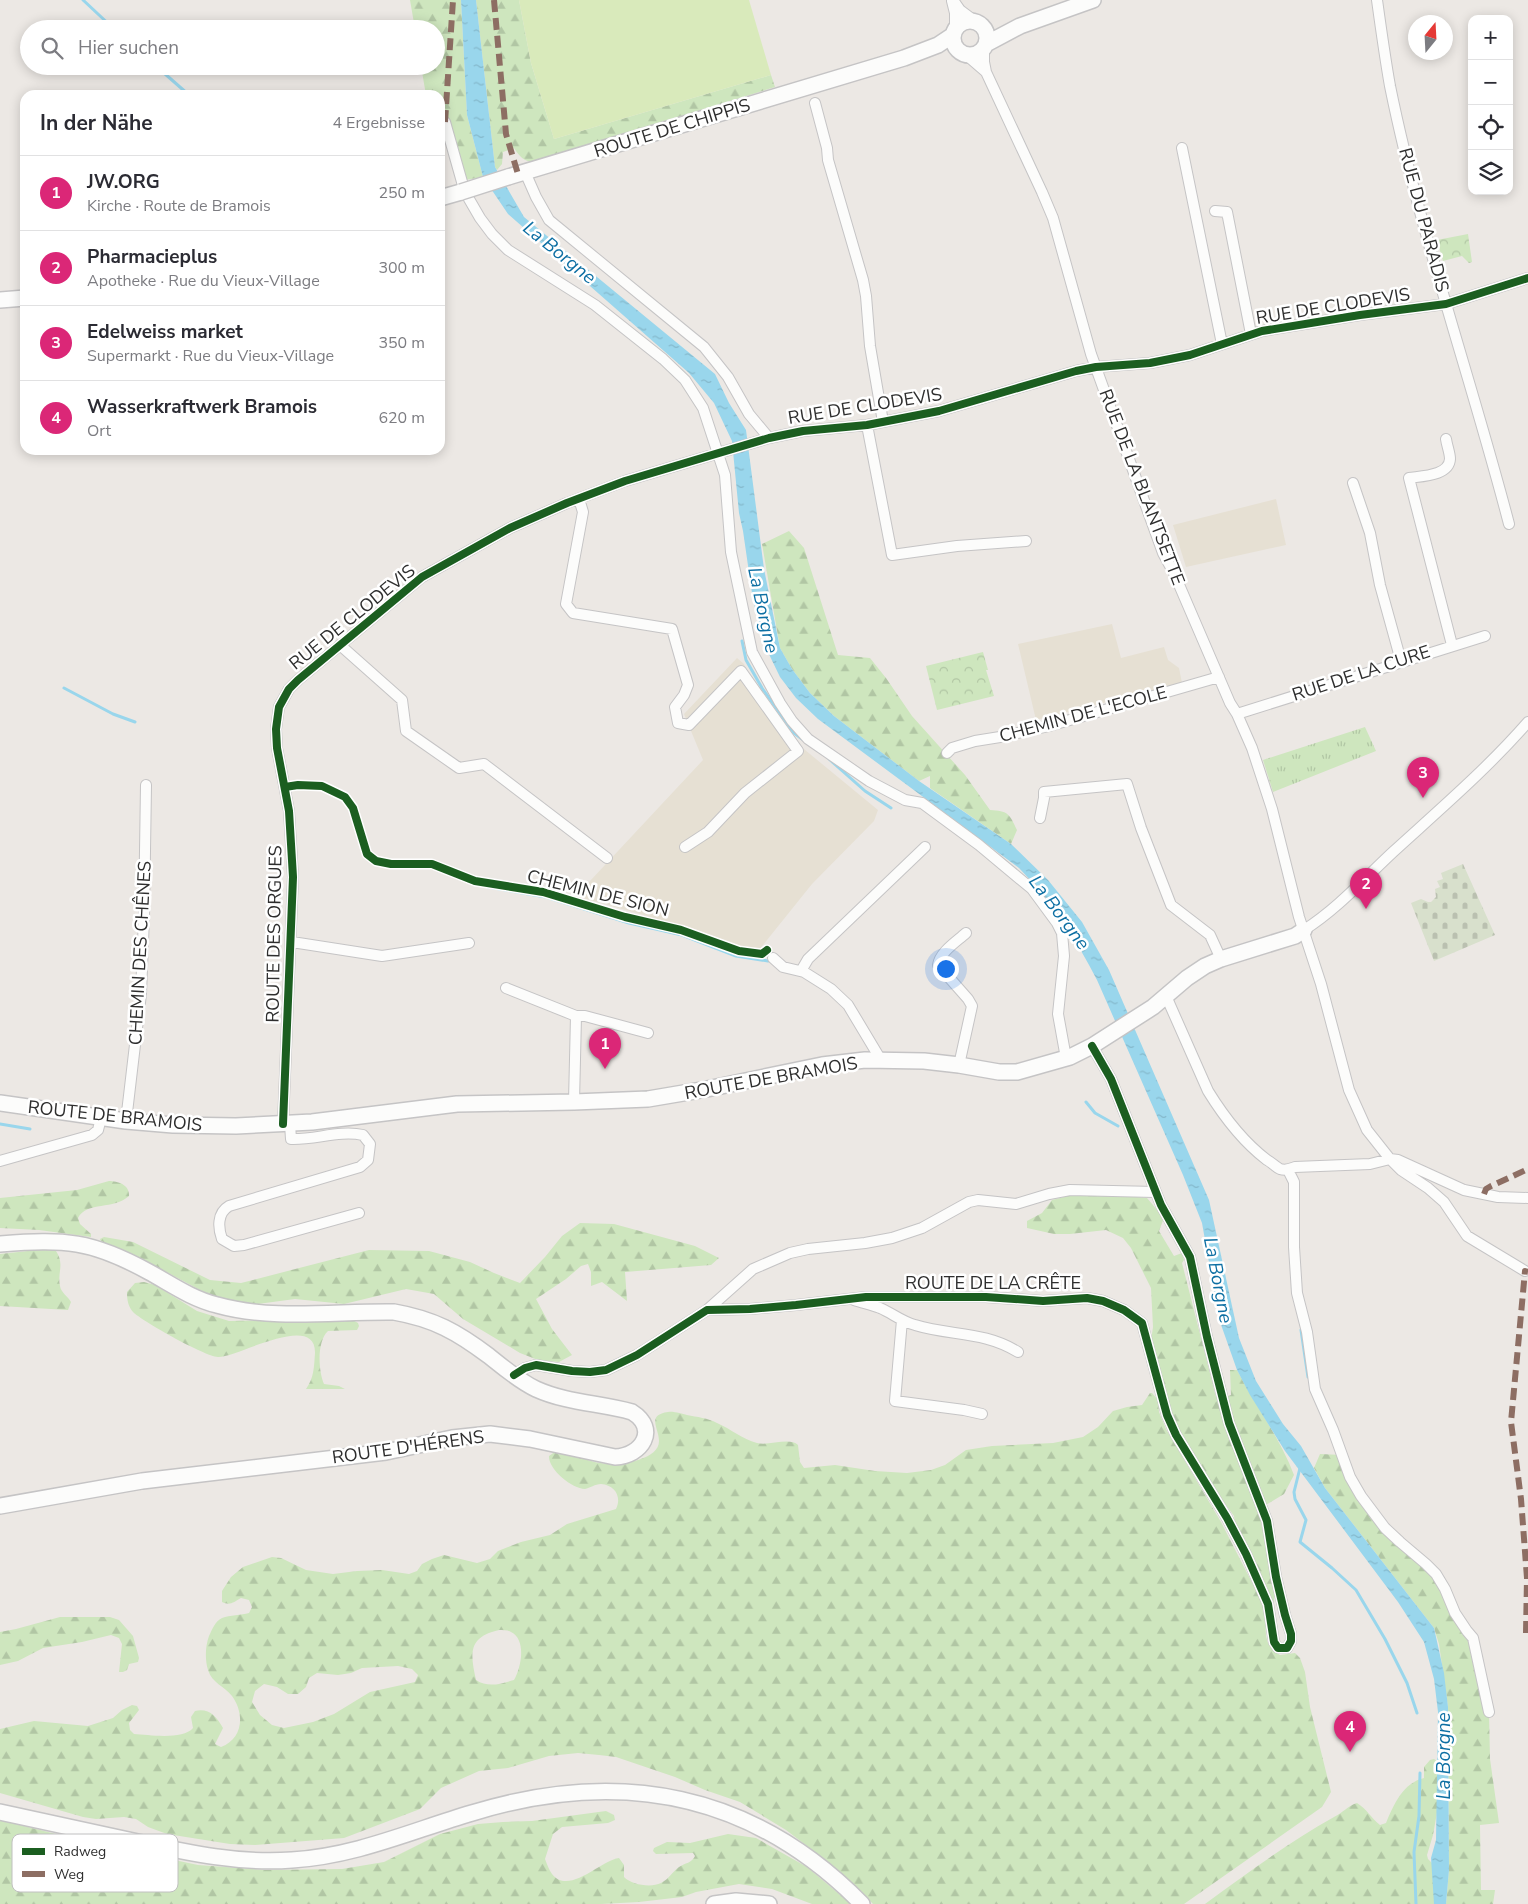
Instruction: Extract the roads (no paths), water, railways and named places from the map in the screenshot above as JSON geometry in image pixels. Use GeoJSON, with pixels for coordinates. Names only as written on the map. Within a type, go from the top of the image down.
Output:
{"type":"FeatureCollection","features":[{"type":"Feature","properties":{"kind":"main road","name":"ROUTE DE CHIPPIS"},"geometry":{"type":"LineString","coordinates":[[904,58],[932,53],[976,54],[985,45],[1006,32],[1093,0]]}},
{"type":"Feature","properties":{"kind":"main road","name":"ROUTE DE CHIPPIS"},"geometry":{"type":"LineString","coordinates":[[445,196],[904,58],[943,42],[963,22],[1001,25],[1043,17]]}},
{"type":"Feature","properties":{"kind":"main road"},"geometry":{"type":"LineString","coordinates":[[978,23],[986,31],[985,45]]}},
{"type":"Feature","properties":{"kind":"main road"},"geometry":{"type":"LineString","coordinates":[[954,32],[955,45],[962,53]]}},
{"type":"Feature","properties":{"kind":"main road"},"geometry":{"type":"LineString","coordinates":[[0,300],[20,298]]}},
{"type":"Feature","properties":{"kind":"main road","name":"ROUTE DE BRAMOIS"},"geometry":{"type":"LineString","coordinates":[[0,1103],[126,1121],[201,1126],[287,1124],[457,1104],[574,1102],[660,1097],[822,1065],[881,1060],[959,1065],[1011,1072],[1030,1069],[1066,1058],[1092,1046],[1153,1007],[1187,978],[1221,959],[1295,936],[1304,930]]}},
{"type":"Feature","properties":{"kind":"main road","name":"ROUTE D'HÉRENS"},"geometry":{"type":"LineString","coordinates":[[0,1244],[53,1241],[95,1247],[135,1265],[203,1301],[241,1311],[270,1314],[394,1312],[413,1315],[432,1321],[452,1331],[535,1388],[552,1395],[632,1412],[641,1417],[646,1428],[641,1446],[633,1453],[625,1456],[615,1456],[490,1434],[452,1438],[386,1452],[150,1480],[0,1506]]}},
{"type":"Feature","properties":{"kind":"main road"},"geometry":{"type":"LineString","coordinates":[[178,1850],[240,1860],[316,1858],[399,1838],[471,1813],[537,1796],[583,1791],[625,1791],[674,1798],[715,1809],[748,1822],[796,1848],[827,1871],[862,1904]]}},
{"type":"Feature","properties":{"kind":"main road"},"geometry":{"type":"LineString","coordinates":[[0,1812],[102,1834]]}},
{"type":"Feature","properties":{"kind":"main road"},"geometry":{"type":"LineString","coordinates":[[714,1904],[736,1901],[769,1904]]}},
{"type":"Feature","properties":{"kind":"street"},"geometry":{"type":"LineString","coordinates":[[952,0],[963,13],[978,23]]}},
{"type":"Feature","properties":{"kind":"street"},"geometry":{"type":"LineString","coordinates":[[952,0],[955,13],[954,32]]}},
{"type":"Feature","properties":{"kind":"street","name":"RUE DU PARADIS"},"geometry":{"type":"LineString","coordinates":[[1377,0],[1390,85],[1446,304],[1509,524]]}},
{"type":"Feature","properties":{"kind":"street","name":"RUE DE LA BLANTSETTE"},"geometry":{"type":"LineString","coordinates":[[985,45],[984,62],[986,72],[1053,218],[1096,367],[1163,553],[1252,748],[1272,809],[1295,900],[1321,984],[1354,1104],[1367,1130],[1390,1160],[1444,1202],[1468,1236],[1526,1271]]}},
{"type":"Feature","properties":{"kind":"street","name":"RUE DE LA BLANTSETTE"},"geometry":{"type":"LineString","coordinates":[[962,53],[986,72]]}},
{"type":"Feature","properties":{"kind":"street"},"geometry":{"type":"LineString","coordinates":[[815,103],[827,148],[828,160],[863,280],[870,346],[883,422]]}},
{"type":"Feature","properties":{"kind":"street"},"geometry":{"type":"LineString","coordinates":[[445,122],[462,182],[469,199],[492,234],[508,250],[595,305],[663,359],[685,380],[703,408],[721,453],[725,475],[731,552],[752,652],[780,703],[808,739],[869,781],[905,800],[922,803],[979,845],[1036,895],[1057,923],[1062,933],[1064,956],[1058,1014],[1066,1058]]}},
{"type":"Feature","properties":{"kind":"street"},"geometry":{"type":"LineString","coordinates":[[1182,148],[1222,344]]}},
{"type":"Feature","properties":{"kind":"street"},"geometry":{"type":"LineString","coordinates":[[526,172],[536,197],[549,220],[704,347],[728,377],[749,414],[769,438]]}},
{"type":"Feature","properties":{"kind":"street"},"geometry":{"type":"LineString","coordinates":[[1215,211],[1227,212],[1252,334]]}},
{"type":"Feature","properties":{"kind":"street","name":"RUE DE CLODEVIS"},"geometry":{"type":"LineString","coordinates":[[277,716],[289,689],[298,680],[422,577],[510,528],[625,482],[769,438],[803,431],[867,425],[939,411],[981,400],[1051,377],[1096,367],[1150,363],[1190,355],[1252,334],[1360,315],[1446,304],[1527,281]]}},
{"type":"Feature","properties":{"kind":"street"},"geometry":{"type":"LineString","coordinates":[[867,425],[892,555],[957,546],[1026,541]]}},
{"type":"Feature","properties":{"kind":"street"},"geometry":{"type":"LineString","coordinates":[[1446,440],[1450,459],[1448,467],[1441,472],[1409,478],[1452,645]]}},
{"type":"Feature","properties":{"kind":"street"},"geometry":{"type":"LineString","coordinates":[[1353,483],[1370,533],[1380,585],[1402,661]]}},
{"type":"Feature","properties":{"kind":"street"},"geometry":{"type":"LineString","coordinates":[[579,499],[583,512],[566,604],[573,613],[672,629],[688,684],[684,695],[675,706],[678,723],[689,725],[741,671],[798,751],[745,793],[708,832],[685,846]]}},
{"type":"Feature","properties":{"kind":"street","name":"RUE DE LA CURE"},"geometry":{"type":"LineString","coordinates":[[1237,714],[1282,698],[1354,678],[1402,661],[1485,636]]}},
{"type":"Feature","properties":{"kind":"street"},"geometry":{"type":"LineString","coordinates":[[340,646],[402,700],[406,731],[459,768],[484,764],[607,858]]}},
{"type":"Feature","properties":{"kind":"street","name":"CHEMIN DE L'ECOLE"},"geometry":{"type":"LineString","coordinates":[[947,752],[952,748],[974,741],[1000,738],[1049,726],[1219,677]]}},
{"type":"Feature","properties":{"kind":"street","name":"ROUTE DES ORGUES"},"geometry":{"type":"LineString","coordinates":[[277,716],[278,748],[289,811],[292,857],[293,905],[287,1124]]}},
{"type":"Feature","properties":{"kind":"street"},"geometry":{"type":"LineString","coordinates":[[1304,930],[1324,916],[1424,825],[1506,748],[1528,722]]}},
{"type":"Feature","properties":{"kind":"street"},"geometry":{"type":"LineString","coordinates":[[1040,818],[1044,792],[1126,784],[1140,828],[1171,905],[1210,935],[1221,959]]}},
{"type":"Feature","properties":{"kind":"street","name":"CHEMIN DES CHÊNES"},"geometry":{"type":"LineString","coordinates":[[126,1121],[141,994],[146,785]]}},
{"type":"Feature","properties":{"kind":"street"},"geometry":{"type":"LineString","coordinates":[[801,971],[808,959],[925,847]]}},
{"type":"Feature","properties":{"kind":"street"},"geometry":{"type":"LineString","coordinates":[[959,1065],[972,1006],[938,966],[943,954],[966,933]]}},
{"type":"Feature","properties":{"kind":"street"},"geometry":{"type":"LineString","coordinates":[[292,942],[382,956],[469,943]]}},
{"type":"Feature","properties":{"kind":"street"},"geometry":{"type":"LineString","coordinates":[[772,958],[783,967],[801,971],[831,989],[848,1004],[881,1060]]}},
{"type":"Feature","properties":{"kind":"street"},"geometry":{"type":"LineString","coordinates":[[506,988],[576,1016],[585,1016],[648,1033]]}},
{"type":"Feature","properties":{"kind":"street"},"geometry":{"type":"LineString","coordinates":[[1166,996],[1216,1105],[1235,1131],[1248,1144],[1280,1168],[1288,1170],[1295,1167],[1370,1164],[1398,1160],[1448,1184],[1472,1192],[1528,1198]]}},
{"type":"Feature","properties":{"kind":"street"},"geometry":{"type":"LineString","coordinates":[[574,1102],[576,1016]]}},
{"type":"Feature","properties":{"kind":"street","name":"ROUTE DE LA CRÊTE"},"geometry":{"type":"LineString","coordinates":[[707,1310],[750,1309],[866,1297],[986,1298],[1043,1301],[1086,1298],[1113,1305],[1139,1320],[1144,1328],[1167,1415],[1176,1435],[1246,1554],[1268,1604],[1274,1642],[1278,1648],[1285,1649],[1290,1645],[1291,1634],[1276,1577],[1267,1522],[1230,1423],[1213,1363],[1190,1257],[1155,1192],[1111,1079],[1092,1046]]}},
{"type":"Feature","properties":{"kind":"street"},"geometry":{"type":"LineString","coordinates":[[0,1161],[92,1135],[98,1130],[101,1118]]}},
{"type":"Feature","properties":{"kind":"street"},"geometry":{"type":"LineString","coordinates":[[287,1124],[291,1139],[304,1140],[352,1132],[363,1135],[370,1144],[368,1160],[360,1167],[229,1206],[221,1214],[219,1220],[219,1231],[222,1239],[234,1246],[244,1245],[359,1213]]}},
{"type":"Feature","properties":{"kind":"street"},"geometry":{"type":"LineString","coordinates":[[1288,1170],[1294,1182],[1294,1248],[1297,1294],[1307,1332],[1315,1389],[1333,1430],[1350,1477],[1361,1496],[1386,1528],[1436,1574],[1445,1589],[1455,1613],[1473,1638],[1489,1712]]}},
{"type":"Feature","properties":{"kind":"street"},"geometry":{"type":"LineString","coordinates":[[514,1375],[525,1368],[536,1366],[572,1371],[590,1372],[606,1370],[637,1355],[707,1310],[753,1269],[790,1253],[892,1238],[922,1228],[969,1202],[978,1200],[1016,1204],[1070,1190],[1155,1192]]}},
{"type":"Feature","properties":{"kind":"street","name":"ROUTE DE LA CRÊTE"},"geometry":{"type":"LineString","coordinates":[[854,1299],[880,1308],[912,1325],[937,1331],[957,1332],[989,1338],[1004,1343],[1018,1352]]}},
{"type":"Feature","properties":{"kind":"street"},"geometry":{"type":"LineString","coordinates":[[902,1320],[895,1401],[982,1414]]}},
{"type":"Feature","properties":{"kind":"water","name":"La Borgne"},"geometry":{"type":"Polygon","coordinates":[[[461,0],[476,0],[495,167],[524,217],[715,374],[729,403],[746,430],[764,569],[780,648],[792,669],[810,693],[834,716],[919,781],[1011,844],[1048,880],[1082,922],[1109,970],[1209,1200],[1239,1338],[1256,1381],[1283,1424],[1301,1446],[1325,1488],[1434,1628],[1444,1673],[1448,1707],[1449,1870],[1446,1904],[1434,1904],[1431,1858],[1436,1840],[1438,1712],[1434,1679],[1424,1642],[1398,1602],[1285,1451],[1250,1395],[1237,1370],[1219,1319],[1202,1223],[1183,1175],[1097,980],[1062,921],[1019,868],[818,719],[796,698],[780,677],[766,648],[753,600],[739,513],[732,441],[714,403],[689,373],[508,214],[483,177],[467,115],[461,0]]]}},
{"type":"Feature","properties":{"kind":"waterway"},"geometry":{"type":"LineString","coordinates":[[83,0],[104,20]]}},
{"type":"Feature","properties":{"kind":"waterway"},"geometry":{"type":"LineString","coordinates":[[166,75],[183,90]]}},
{"type":"Feature","properties":{"kind":"waterway"},"geometry":{"type":"LineString","coordinates":[[742,641],[746,660],[762,688],[794,733],[802,739]]}},
{"type":"Feature","properties":{"kind":"waterway"},"geometry":{"type":"LineString","coordinates":[[64,688],[113,714],[135,722]]}},
{"type":"Feature","properties":{"kind":"waterway"},"geometry":{"type":"LineString","coordinates":[[829,759],[865,791],[891,808]]}},
{"type":"Feature","properties":{"kind":"waterway"},"geometry":{"type":"LineString","coordinates":[[488,887],[546,897],[629,923],[682,935],[736,956],[768,961]]}},
{"type":"Feature","properties":{"kind":"waterway"},"geometry":{"type":"LineString","coordinates":[[1086,1102],[1095,1113],[1118,1126]]}},
{"type":"Feature","properties":{"kind":"waterway"},"geometry":{"type":"LineString","coordinates":[[0,1124],[30,1129]]}},
{"type":"Feature","properties":{"kind":"waterway"},"geometry":{"type":"LineString","coordinates":[[1301,1330],[1308,1377]]}},
{"type":"Feature","properties":{"kind":"waterway"},"geometry":{"type":"LineString","coordinates":[[1300,1468],[1294,1492],[1295,1499],[1306,1520],[1300,1542],[1356,1590],[1385,1639],[1407,1683],[1417,1713]]}},
{"type":"Feature","properties":{"kind":"waterway"},"geometry":{"type":"LineString","coordinates":[[1416,1904],[1414,1852],[1419,1816],[1420,1773]]}},
{"type":"Feature","properties":{"kind":"place","name":"Edelweiss market"},"geometry":{"type":"Point","coordinates":[1423,798]}},
{"type":"Feature","properties":{"kind":"place","name":"Pharmacieplus"},"geometry":{"type":"Point","coordinates":[1366,909]}},
{"type":"Feature","properties":{"kind":"place","name":"JW.ORG"},"geometry":{"type":"Point","coordinates":[605,1069]}},
{"type":"Feature","properties":{"kind":"place","name":"Wasserkraftwerk Bramois"},"geometry":{"type":"Point","coordinates":[1350,1752]}}]}
